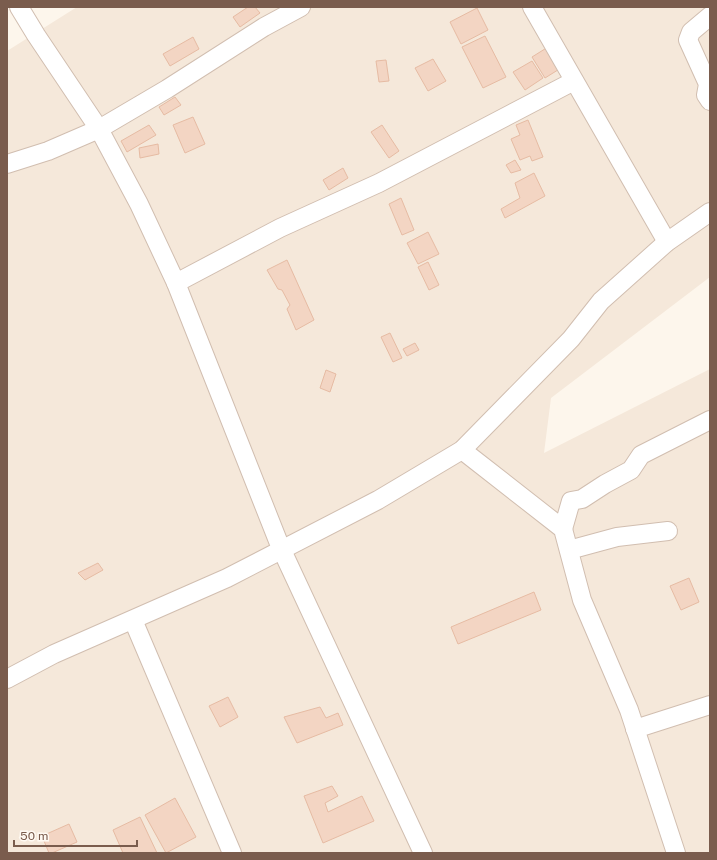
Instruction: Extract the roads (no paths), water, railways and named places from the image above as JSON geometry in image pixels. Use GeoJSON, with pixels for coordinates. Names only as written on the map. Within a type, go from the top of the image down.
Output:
{"type":"FeatureCollection","features":[{"type":"Feature","properties":{"kind":"street"},"geometry":{"type":"LineString","coordinates":[[19,7],[99,129],[139,204],[176,283],[282,549],[423,853]]}},
{"type":"Feature","properties":{"kind":"street"},"geometry":{"type":"LineString","coordinates":[[7,164],[48,151],[99,129],[167,89],[264,27],[301,7]]}},
{"type":"Feature","properties":{"kind":"street"},"geometry":{"type":"LineString","coordinates":[[532,7],[667,242]]}},
{"type":"Feature","properties":{"kind":"street"},"geometry":{"type":"LineString","coordinates":[[710,16],[691,32],[688,40],[708,84],[706,95],[710,101]]}},
{"type":"Feature","properties":{"kind":"street"},"geometry":{"type":"LineString","coordinates":[[176,283],[280,228],[379,182],[574,81]]}},
{"type":"Feature","properties":{"kind":"street"},"geometry":{"type":"LineString","coordinates":[[7,679],[54,654],[227,578],[378,500],[462,450],[571,339],[601,301],[667,242],[710,212]]}},
{"type":"Feature","properties":{"kind":"street"},"geometry":{"type":"LineString","coordinates":[[676,853],[629,710],[582,600],[563,529],[571,501],[582,499],[631,470],[642,454],[710,420]]}},
{"type":"Feature","properties":{"kind":"street"},"geometry":{"type":"LineString","coordinates":[[462,450],[563,529]]}},
{"type":"Feature","properties":{"kind":"street"},"geometry":{"type":"LineString","coordinates":[[569,550],[617,537],[668,531]]}},
{"type":"Feature","properties":{"kind":"street"},"geometry":{"type":"LineString","coordinates":[[133,620],[232,853]]}},
{"type":"Feature","properties":{"kind":"street"},"geometry":{"type":"LineString","coordinates":[[635,729],[710,705]]}}]}
